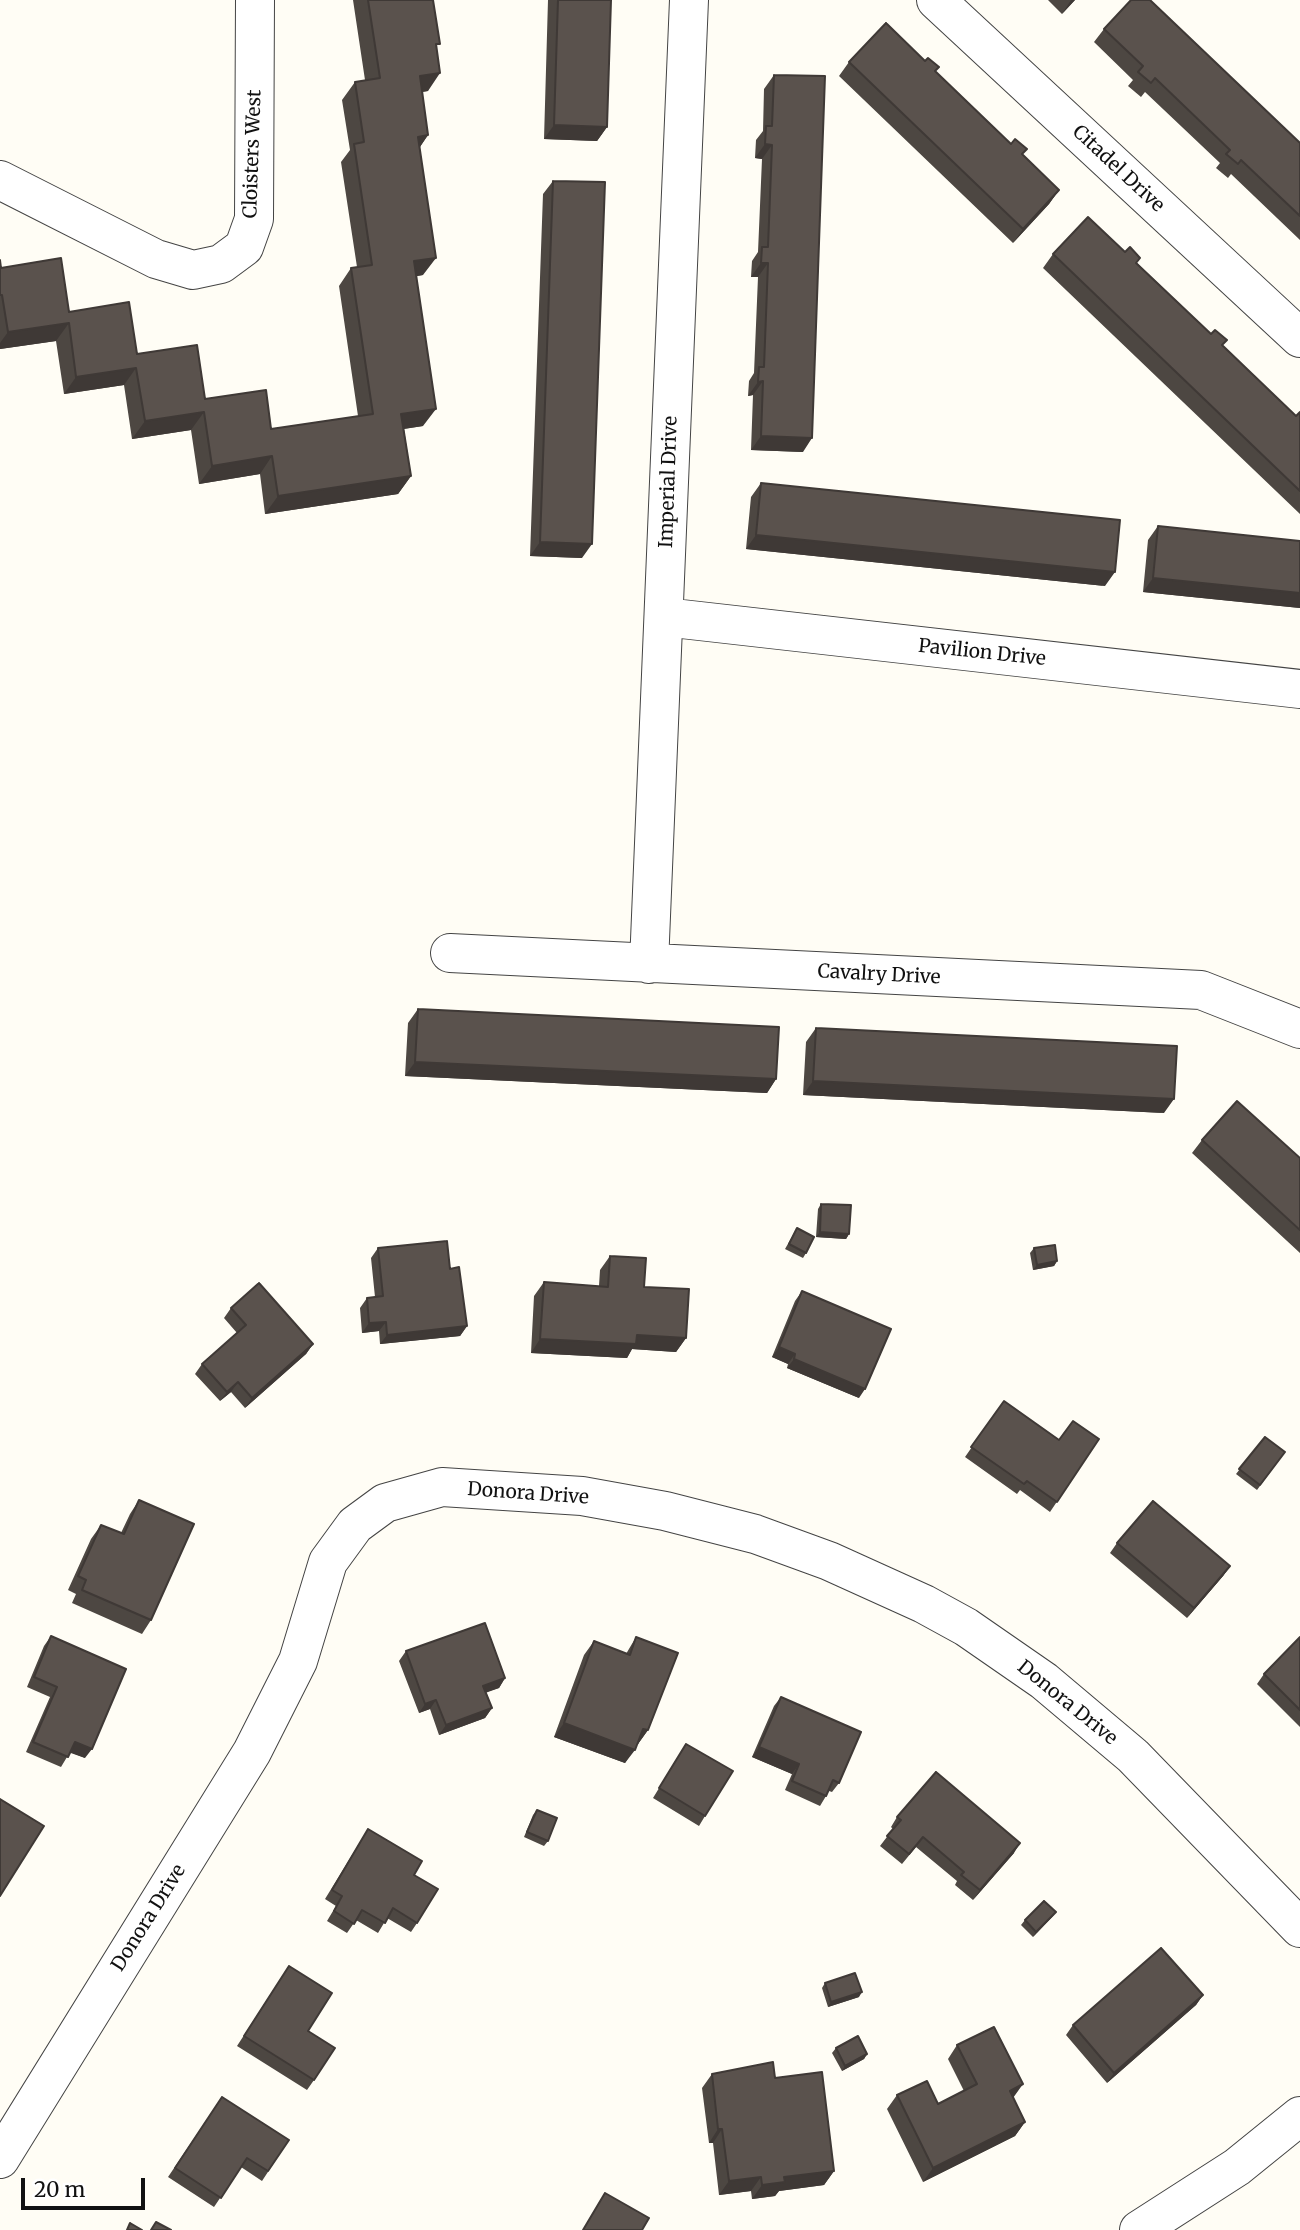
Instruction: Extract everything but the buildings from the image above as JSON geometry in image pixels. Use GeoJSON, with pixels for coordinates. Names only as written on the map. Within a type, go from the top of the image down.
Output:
{"type":"FeatureCollection","features":[{"type":"Feature","properties":{"kind":"street","name":"Cloisters West"},"geometry":{"type":"LineString","coordinates":[[0,180],[156,259],[193,270],[221,264],[244,247],[254,219],[255,0]]}},
{"type":"Feature","properties":{"kind":"street","name":"Imperial Drive"},"geometry":{"type":"LineString","coordinates":[[649,964],[689,0]]}},
{"type":"Feature","properties":{"kind":"street","name":"Citadel Drive"},"geometry":{"type":"LineString","coordinates":[[936,0],[1300,338]]}},
{"type":"Feature","properties":{"kind":"street","name":"Pavilion Drive"},"geometry":{"type":"LineString","coordinates":[[664,617],[1300,689]]}},
{"type":"Feature","properties":{"kind":"street","name":"Cavalry Drive"},"geometry":{"type":"LineString","coordinates":[[450,953],[1201,990],[1300,1030]]}},
{"type":"Feature","properties":{"kind":"street","name":"Donora Drive"},"geometry":{"type":"LineString","coordinates":[[0,2159],[252,1752],[298,1661],[328,1562],[355,1525],[385,1503],[442,1488],[582,1496],[665,1511],[755,1534],[792,1547],[924,1604],[966,1627],[1044,1681],[1133,1756],[1300,1928]]}},
{"type":"Feature","properties":{"kind":"street"},"geometry":{"type":"LineString","coordinates":[[1139,2230],[1237,2168],[1300,2116]]}}]}
